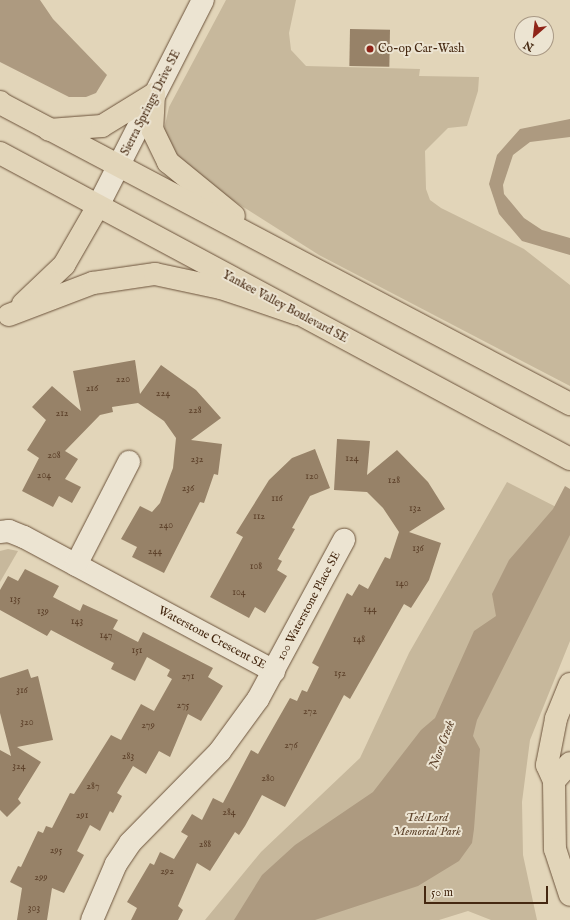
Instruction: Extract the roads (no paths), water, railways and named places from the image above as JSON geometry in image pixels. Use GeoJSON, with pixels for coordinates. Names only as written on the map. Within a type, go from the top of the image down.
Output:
{"type":"FeatureCollection","features":[{"type":"Feature","properties":{"kind":"main road"},"geometry":{"type":"LineString","coordinates":[[49,130],[102,126],[154,94]]}},
{"type":"Feature","properties":{"kind":"main road"},"geometry":{"type":"LineString","coordinates":[[154,94],[152,129],[168,162],[288,256]]}},
{"type":"Feature","properties":{"kind":"main road"},"geometry":{"type":"LineString","coordinates":[[1,103],[118,167],[570,404]]}},
{"type":"Feature","properties":{"kind":"main road","name":"Yankee Valley Boulevard SE"},"geometry":{"type":"LineString","coordinates":[[0,153],[569,459]]}},
{"type":"Feature","properties":{"kind":"main road"},"geometry":{"type":"LineString","coordinates":[[5,318],[64,265],[98,206]]}},
{"type":"Feature","properties":{"kind":"main road"},"geometry":{"type":"LineString","coordinates":[[5,318],[93,283],[155,274],[220,288],[298,314]]}},
{"type":"Feature","properties":{"kind":"main road"},"geometry":{"type":"LineString","coordinates":[[570,684],[549,745],[547,764],[554,781],[555,849],[570,895]]}},
{"type":"Feature","properties":{"kind":"main road"},"geometry":{"type":"LineString","coordinates":[[554,781],[570,763]]}},
{"type":"Feature","properties":{"kind":"street","name":"Sierra Springs Drive SE"},"geometry":{"type":"LineString","coordinates":[[98,206],[203,0]]}},
{"type":"Feature","properties":{"kind":"street"},"geometry":{"type":"LineString","coordinates":[[76,565],[129,462]]}},
{"type":"Feature","properties":{"kind":"street","name":"Waterstone Crescent SE"},"geometry":{"type":"LineString","coordinates":[[0,532],[9,531],[24,537],[274,671],[220,751],[130,843],[116,864],[92,920]]}},
{"type":"Feature","properties":{"kind":"street","name":"100 Waterstone Place SE"},"geometry":{"type":"LineString","coordinates":[[274,671],[344,540]]}},
{"type":"Feature","properties":{"kind":"water"},"geometry":{"type":"Polygon","coordinates":[[[0,0],[40,0],[53,19],[107,75],[96,93],[86,97],[69,97],[0,62],[0,0]]]}},
{"type":"Feature","properties":{"kind":"water"},"geometry":{"type":"Polygon","coordinates":[[[570,119],[570,137],[530,142],[513,155],[503,185],[504,194],[524,218],[542,230],[570,238],[570,255],[522,241],[499,214],[489,184],[497,155],[520,129],[570,119]]]}},
{"type":"Feature","properties":{"kind":"water","name":"Nose Creek"},"geometry":{"type":"Polygon","coordinates":[[[565,486],[570,489],[570,535],[477,720],[473,736],[480,749],[474,829],[472,843],[459,861],[418,886],[315,920],[234,920],[262,875],[295,845],[373,792],[421,730],[435,718],[474,631],[496,616],[492,594],[509,560],[553,509],[565,486]]]}},
{"type":"Feature","properties":{"kind":"place","name":"Co-op Car-Wash"},"geometry":{"type":"Point","coordinates":[370,49]}},
{"type":"Feature","properties":{"kind":"park label","name":"Ted Lord Memorial Park"},"geometry":{"type":"Point","coordinates":[427,825]}}]}
